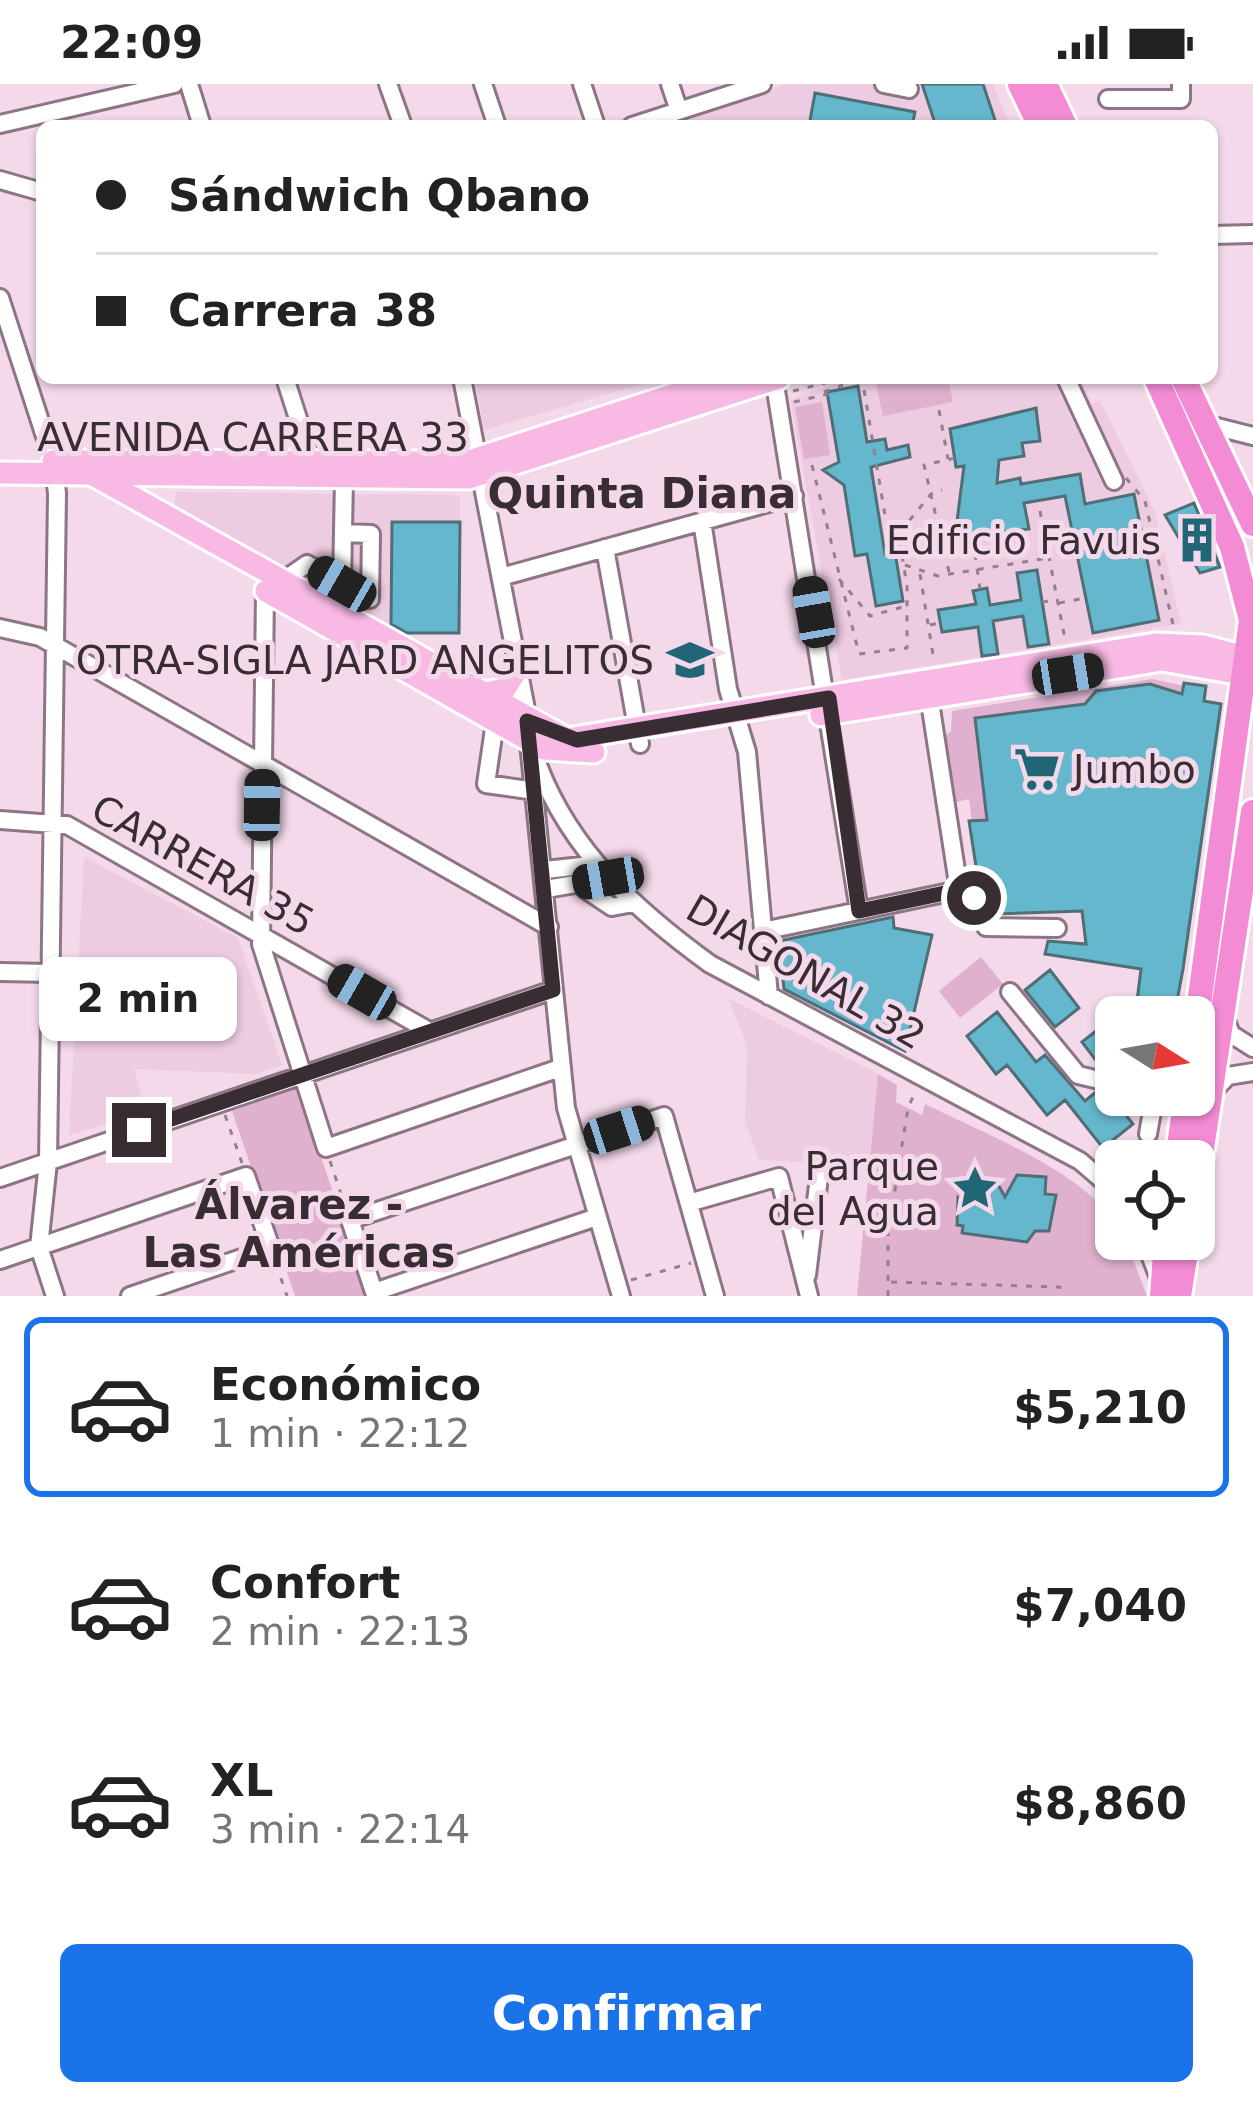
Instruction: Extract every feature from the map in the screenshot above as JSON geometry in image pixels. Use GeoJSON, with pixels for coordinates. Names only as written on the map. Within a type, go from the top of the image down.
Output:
{"type":"FeatureCollection","features":[{"type":"Feature","properties":{"kind":"highway"},"geometry":{"type":"LineString","coordinates":[[1020,84],[1037,120]]}},
{"type":"Feature","properties":{"kind":"highway"},"geometry":{"type":"LineString","coordinates":[[1045,84],[1062,120]]}},
{"type":"Feature","properties":{"kind":"highway"},"geometry":{"type":"LineString","coordinates":[[1159,384],[1238,563],[1251,620],[1234,913],[1224,1008],[1215,1025]]}},
{"type":"Feature","properties":{"kind":"highway"},"geometry":{"type":"LineString","coordinates":[[1187,384],[1252,520]]}},
{"type":"Feature","properties":{"kind":"highway"},"geometry":{"type":"LineString","coordinates":[[1208,996],[1234,913],[1253,812]]}},
{"type":"Feature","properties":{"kind":"highway"},"geometry":{"type":"LineString","coordinates":[[1170,1289],[1180,1260]]}},
{"type":"Feature","properties":{"kind":"main road","name":"AVENIDA CARRERA 33"},"geometry":{"type":"LineString","coordinates":[[95,476],[344,478],[479,467],[693,390],[734,384]]}},
{"type":"Feature","properties":{"kind":"main road","name":"AVENIDA CARRERA 33"},"geometry":{"type":"LineString","coordinates":[[0,459],[55,467]]}},
{"type":"Feature","properties":{"kind":"main road","name":"AVENIDA CARRERA 33"},"geometry":{"type":"LineString","coordinates":[[0,473],[55,467],[312,462],[479,467]]}},
{"type":"Feature","properties":{"kind":"main road"},"geometry":{"type":"LineString","coordinates":[[55,467],[95,476],[494,722],[528,731]]}},
{"type":"Feature","properties":{"kind":"main road"},"geometry":{"type":"LineString","coordinates":[[55,467],[479,694],[528,731],[572,754],[639,737],[830,706],[930,680],[1162,660],[1250,666]]}},
{"type":"Feature","properties":{"kind":"main road"},"geometry":{"type":"LineString","coordinates":[[159,514],[158,495],[166,476]]}},
{"type":"Feature","properties":{"kind":"main road"},"geometry":{"type":"LineString","coordinates":[[1032,672],[1069,658],[1178,643],[1250,666]]}},
{"type":"Feature","properties":{"kind":"main road"},"geometry":{"type":"LineString","coordinates":[[479,694],[505,689],[519,667]]}},
{"type":"Feature","properties":{"kind":"street"},"geometry":{"type":"LineString","coordinates":[[0,124],[174,84]]}},
{"type":"Feature","properties":{"kind":"street"},"geometry":{"type":"LineString","coordinates":[[189,84],[200,120]]}},
{"type":"Feature","properties":{"kind":"street"},"geometry":{"type":"LineString","coordinates":[[388,84],[401,120]]}},
{"type":"Feature","properties":{"kind":"street"},"geometry":{"type":"LineString","coordinates":[[483,84],[495,120]]}},
{"type":"Feature","properties":{"kind":"street"},"geometry":{"type":"LineString","coordinates":[[582,84],[594,120]]}},
{"type":"Feature","properties":{"kind":"street"},"geometry":{"type":"LineString","coordinates":[[670,84],[679,111]]}},
{"type":"Feature","properties":{"kind":"street"},"geometry":{"type":"LineString","coordinates":[[651,120],[762,84]]}},
{"type":"Feature","properties":{"kind":"street"},"geometry":{"type":"LineString","coordinates":[[884,84],[909,88]]}},
{"type":"Feature","properties":{"kind":"street"},"geometry":{"type":"LineString","coordinates":[[1108,99],[1181,99],[1181,84]]}},
{"type":"Feature","properties":{"kind":"street"},"geometry":{"type":"LineString","coordinates":[[0,180],[36,190]]}},
{"type":"Feature","properties":{"kind":"street"},"geometry":{"type":"LineString","coordinates":[[1218,236],[1253,234]]}},
{"type":"Feature","properties":{"kind":"street"},"geometry":{"type":"LineString","coordinates":[[0,298],[55,467],[48,1162],[39,1247],[55,1296]]}},
{"type":"Feature","properties":{"kind":"street"},"geometry":{"type":"LineString","coordinates":[[287,384],[312,462]]}},
{"type":"Feature","properties":{"kind":"street"},"geometry":{"type":"LineString","coordinates":[[463,384],[519,667],[536,791],[560,1068],[574,1144],[615,1292]]}},
{"type":"Feature","properties":{"kind":"street"},"geometry":{"type":"LineString","coordinates":[[777,384],[859,911]]}},
{"type":"Feature","properties":{"kind":"street"},"geometry":{"type":"LineString","coordinates":[[1069,384],[1114,482]]}},
{"type":"Feature","properties":{"kind":"street"},"geometry":{"type":"LineString","coordinates":[[1205,424],[1253,436]]}},
{"type":"Feature","properties":{"kind":"street"},"geometry":{"type":"LineString","coordinates":[[342,584],[344,478]]}},
{"type":"Feature","properties":{"kind":"street"},"geometry":{"type":"LineString","coordinates":[[501,577],[794,496]]}},
{"type":"Feature","properties":{"kind":"street"},"geometry":{"type":"LineString","coordinates":[[702,521],[738,721],[770,995]]}},
{"type":"Feature","properties":{"kind":"street"},"geometry":{"type":"LineString","coordinates":[[343,533],[371,534],[370,599],[307,564],[273,586],[263,764],[261,935],[326,1148],[560,1068]]}},
{"type":"Feature","properties":{"kind":"street"},"geometry":{"type":"LineString","coordinates":[[605,548],[639,737]]}},
{"type":"Feature","properties":{"kind":"street"},"geometry":{"type":"LineString","coordinates":[[0,628],[27,631],[55,645],[549,927]]}},
{"type":"Feature","properties":{"kind":"street"},"geometry":{"type":"LineString","coordinates":[[930,680],[959,890]]}},
{"type":"Feature","properties":{"kind":"street"},"geometry":{"type":"LineString","coordinates":[[494,722],[485,784],[536,791]]}},
{"type":"Feature","properties":{"kind":"street","name":"DIAGONAL 32"},"geometry":{"type":"LineString","coordinates":[[528,731],[559,809],[592,873],[710,964],[1080,1161],[1095,1174]]}},
{"type":"Feature","properties":{"kind":"street","name":"CARRERA 35"},"geometry":{"type":"LineString","coordinates":[[0,820],[52,820],[429,1030]]}},
{"type":"Feature","properties":{"kind":"street"},"geometry":{"type":"LineString","coordinates":[[545,880],[592,873]]}},
{"type":"Feature","properties":{"kind":"street"},"geometry":{"type":"LineString","coordinates":[[763,931],[959,890],[971,895],[986,927],[1057,928]]}},
{"type":"Feature","properties":{"kind":"street"},"geometry":{"type":"LineString","coordinates":[[0,972],[50,973]]}},
{"type":"Feature","properties":{"kind":"street"},"geometry":{"type":"LineString","coordinates":[[0,1178],[553,990]]}},
{"type":"Feature","properties":{"kind":"street"},"geometry":{"type":"LineString","coordinates":[[1010,992],[1078,1075],[1095,1079]]}},
{"type":"Feature","properties":{"kind":"street"},"geometry":{"type":"LineString","coordinates":[[1224,1008],[1231,1034],[1253,1048]]}},
{"type":"Feature","properties":{"kind":"street"},"geometry":{"type":"LineString","coordinates":[[1215,1082],[1253,1072]]}},
{"type":"Feature","properties":{"kind":"street"},"geometry":{"type":"LineString","coordinates":[[597,1217],[374,1292],[350,1220],[664,1116],[716,1296]]}},
{"type":"Feature","properties":{"kind":"street"},"geometry":{"type":"LineString","coordinates":[[1148,1134],[1162,1116]]}},
{"type":"Feature","properties":{"kind":"street"},"geometry":{"type":"LineString","coordinates":[[807,1291],[820,1169]]}},
{"type":"Feature","properties":{"kind":"street"},"geometry":{"type":"LineString","coordinates":[[0,1260],[246,1176],[271,1248],[130,1296]]}},
{"type":"Feature","properties":{"kind":"street"},"geometry":{"type":"LineString","coordinates":[[692,1202],[779,1177],[807,1291]]}},
{"type":"Feature","properties":{"kind":"street"},"geometry":{"type":"LineString","coordinates":[[1155,1260],[1170,1289]]}},
{"type":"Feature","properties":{"kind":"path"},"geometry":{"type":"LineString","coordinates":[[814,384],[790,391],[793,403],[826,395],[824,389],[842,384]]}},
{"type":"Feature","properties":{"kind":"path"},"geometry":{"type":"LineString","coordinates":[[812,465],[861,656],[907,648],[908,606],[900,543],[890,545],[863,384]]}},
{"type":"Feature","properties":{"kind":"path"},"geometry":{"type":"LineString","coordinates":[[939,410],[951,458],[924,465],[950,574]]}},
{"type":"Feature","properties":{"kind":"path"},"geometry":{"type":"LineString","coordinates":[[1114,482],[1130,477],[1145,501],[1178,643]]}},
{"type":"Feature","properties":{"kind":"path"},"geometry":{"type":"LineString","coordinates":[[900,532],[931,494],[942,490]]}},
{"type":"Feature","properties":{"kind":"path"},"geometry":{"type":"LineString","coordinates":[[1040,511],[1069,658]]}},
{"type":"Feature","properties":{"kind":"path"},"geometry":{"type":"LineString","coordinates":[[973,539],[980,589]]}},
{"type":"Feature","properties":{"kind":"path"},"geometry":{"type":"LineString","coordinates":[[903,564],[920,572],[950,574],[1049,557]]}},
{"type":"Feature","properties":{"kind":"path"},"geometry":{"type":"LineString","coordinates":[[920,572],[930,680]]}},
{"type":"Feature","properties":{"kind":"path"},"geometry":{"type":"LineString","coordinates":[[838,577],[870,616],[908,606]]}},
{"type":"Feature","properties":{"kind":"path"},"geometry":{"type":"LineString","coordinates":[[1042,602],[1085,598]]}},
{"type":"Feature","properties":{"kind":"path"},"geometry":{"type":"LineString","coordinates":[[928,625],[940,623]]}},
{"type":"Feature","properties":{"kind":"path"},"geometry":{"type":"LineString","coordinates":[[888,1296],[887,1233],[908,1108],[922,1077]]}},
{"type":"Feature","properties":{"kind":"path"},"geometry":{"type":"LineString","coordinates":[[221,1102],[246,1176]]}},
{"type":"Feature","properties":{"kind":"path"},"geometry":{"type":"LineString","coordinates":[[326,1148],[350,1220]]}},
{"type":"Feature","properties":{"kind":"path"},"geometry":{"type":"LineString","coordinates":[[271,1248],[287,1296]]}},
{"type":"Feature","properties":{"kind":"path"},"geometry":{"type":"LineString","coordinates":[[615,1292],[707,1259]]}},
{"type":"Feature","properties":{"kind":"path"},"geometry":{"type":"LineString","coordinates":[[888,1282],[1060,1287],[1058,1296]]}},
{"type":"Feature","properties":{"kind":"shaded area"},"geometry":{"type":"Polygon","coordinates":[[[787,84],[993,84],[1008,120],[677,120],[787,84]]]}},
{"type":"Feature","properties":{"kind":"shaded area"},"geometry":{"type":"Polygon","coordinates":[[[476,384],[641,384],[484,430],[476,384]]]}},
{"type":"Feature","properties":{"kind":"shaded area"},"geometry":{"type":"Polygon","coordinates":[[[834,384],[1083,384],[1092,404],[1100,400],[1155,512],[1181,624],[842,680],[790,399],[834,384]]]}},
{"type":"Feature","properties":{"kind":"shaded area"},"geometry":{"type":"Polygon","coordinates":[[[876,384],[949,384],[953,402],[883,416],[876,384]]]}},
{"type":"Feature","properties":{"kind":"shaded area"},"geometry":{"type":"Polygon","coordinates":[[[822,402],[830,455],[804,459],[795,407],[822,402]]]}},
{"type":"Feature","properties":{"kind":"shaded area"},"geometry":{"type":"Polygon","coordinates":[[[175,492],[460,495],[459,633],[391,633],[175,509],[175,492]]]}},
{"type":"Feature","properties":{"kind":"shaded area"},"geometry":{"type":"Polygon","coordinates":[[[1152,679],[1184,686],[1181,698],[1149,684],[1096,691],[1085,704],[975,718],[987,820],[972,822],[969,799],[956,802],[944,735],[951,732],[952,711],[1152,679]]]}},
{"type":"Feature","properties":{"kind":"shaded area"},"geometry":{"type":"Polygon","coordinates":[[[84,857],[238,938],[282,1065],[257,1074],[134,1069],[146,1112],[69,1135],[84,857]]]}},
{"type":"Feature","properties":{"kind":"shaded area"},"geometry":{"type":"Polygon","coordinates":[[[981,957],[1003,984],[960,1018],[939,991],[981,957]]]}},
{"type":"Feature","properties":{"kind":"shaded area"},"geometry":{"type":"Polygon","coordinates":[[[728,998],[878,1074],[869,1165],[759,1160],[745,1122],[747,1045],[728,998]]]}},
{"type":"Feature","properties":{"kind":"shaded area","name":"Parque del Agua"},"geometry":{"type":"Polygon","coordinates":[[[878,1074],[897,1085],[896,1102],[922,1115],[925,1104],[1006,1142],[1093,1198],[1095,1260],[1133,1260],[1147,1296],[857,1296],[878,1074]]]}},
{"type":"Feature","properties":{"kind":"shaded area"},"geometry":{"type":"Polygon","coordinates":[[[297,1088],[369,1296],[295,1296],[232,1111],[297,1088]]]}},
{"type":"Feature","properties":{"kind":"building"},"geometry":{"type":"Polygon","coordinates":[[[922,84],[983,84],[995,120],[934,120],[922,84]]]}},
{"type":"Feature","properties":{"kind":"building"},"geometry":{"type":"Polygon","coordinates":[[[815,93],[915,112],[913,120],[810,120],[815,93]]]}},
{"type":"Feature","properties":{"kind":"building"},"geometry":{"type":"Polygon","coordinates":[[[858,386],[867,442],[885,439],[887,450],[908,445],[910,457],[871,467],[885,554],[895,552],[903,601],[876,606],[867,554],[855,556],[844,485],[823,470],[839,462],[827,392],[858,386]]]}},
{"type":"Feature","properties":{"kind":"building"},"geometry":{"type":"Polygon","coordinates":[[[1036,408],[1040,441],[1022,443],[1024,456],[999,460],[997,483],[1080,474],[1085,504],[1134,494],[1159,620],[1093,633],[1065,496],[1024,503],[1029,529],[955,537],[964,466],[956,467],[950,429],[1036,408]]]}},
{"type":"Feature","properties":{"kind":"building","name":"Edificio Favuis"},"geometry":{"type":"Polygon","coordinates":[[[1194,503],[1220,567],[1200,573],[1165,515],[1194,503]]]}},
{"type":"Feature","properties":{"kind":"building"},"geometry":{"type":"Polygon","coordinates":[[[392,522],[460,522],[459,633],[407,633],[391,624],[392,522]]]}},
{"type":"Feature","properties":{"kind":"building"},"geometry":{"type":"Polygon","coordinates":[[[1037,570],[1049,644],[1028,647],[1023,616],[993,621],[998,654],[982,656],[978,627],[942,632],[938,610],[976,604],[973,591],[987,588],[990,605],[1021,600],[1017,573],[1037,570]]]}},
{"type":"Feature","properties":{"kind":"building"},"geometry":{"type":"Polygon","coordinates":[[[1184,683],[1206,686],[1204,701],[1221,704],[1183,969],[1178,996],[1138,996],[1141,969],[1045,954],[1048,941],[1086,944],[1082,911],[995,914],[986,888],[979,886],[969,821],[987,820],[975,718],[1085,704],[1096,691],[1150,684],[1182,694],[1184,683]]]}},
{"type":"Feature","properties":{"kind":"building"},"geometry":{"type":"Polygon","coordinates":[[[893,917],[894,928],[932,935],[905,1051],[784,989],[779,941],[893,917]]]}},
{"type":"Feature","properties":{"kind":"building"},"geometry":{"type":"Polygon","coordinates":[[[1050,970],[1079,1008],[1055,1027],[1025,990],[1050,970]]]}},
{"type":"Feature","properties":{"kind":"building"},"geometry":{"type":"Polygon","coordinates":[[[997,1012],[1036,1062],[1045,1055],[1085,1101],[1095,1093],[1095,1116],[1127,1116],[1133,1124],[1113,1140],[1097,1140],[1065,1100],[1047,1115],[1007,1065],[996,1074],[967,1036],[997,1012]]]}},
{"type":"Feature","properties":{"kind":"building"},"geometry":{"type":"Polygon","coordinates":[[[1095,1032],[1095,1059],[1082,1042],[1095,1032]]]}},
{"type":"Feature","properties":{"kind":"building"},"geometry":{"type":"Polygon","coordinates":[[[1017,1175],[1046,1177],[1045,1194],[1056,1195],[1049,1231],[1035,1231],[1027,1242],[962,1233],[963,1226],[957,1225],[958,1197],[966,1198],[967,1177],[995,1179],[1005,1197],[1017,1175]]]}},
{"type":"Feature","properties":{"kind":"place","name":"Edificio Favuis"},"geometry":{"type":"Point","coordinates":[1197,540]}},
{"type":"Feature","properties":{"kind":"place","name":"OTRA-SIGLA JARD ANGELITOS"},"geometry":{"type":"Point","coordinates":[690,660]}},
{"type":"Feature","properties":{"kind":"place","name":"Jumbo"},"geometry":{"type":"Point","coordinates":[1037,769]}},
{"type":"Feature","properties":{"kind":"place","name":"Parque del Agua"},"geometry":{"type":"Point","coordinates":[975,1188]}},
{"type":"Feature","properties":{"kind":"district","name":"Quinta Diana"},"geometry":{"type":"Point","coordinates":[642,493]}},
{"type":"Feature","properties":{"kind":"district","name":"Álvarez - Las Américas"},"geometry":{"type":"Point","coordinates":[299,1228]}},
{"type":"Feature","properties":{"kind":"route"},"geometry":{"type":"LineString","coordinates":[[139,1130],[553,990],[527,721],[560,738],[577,740],[829,698],[859,911],[959,890],[974,898]]}}]}
